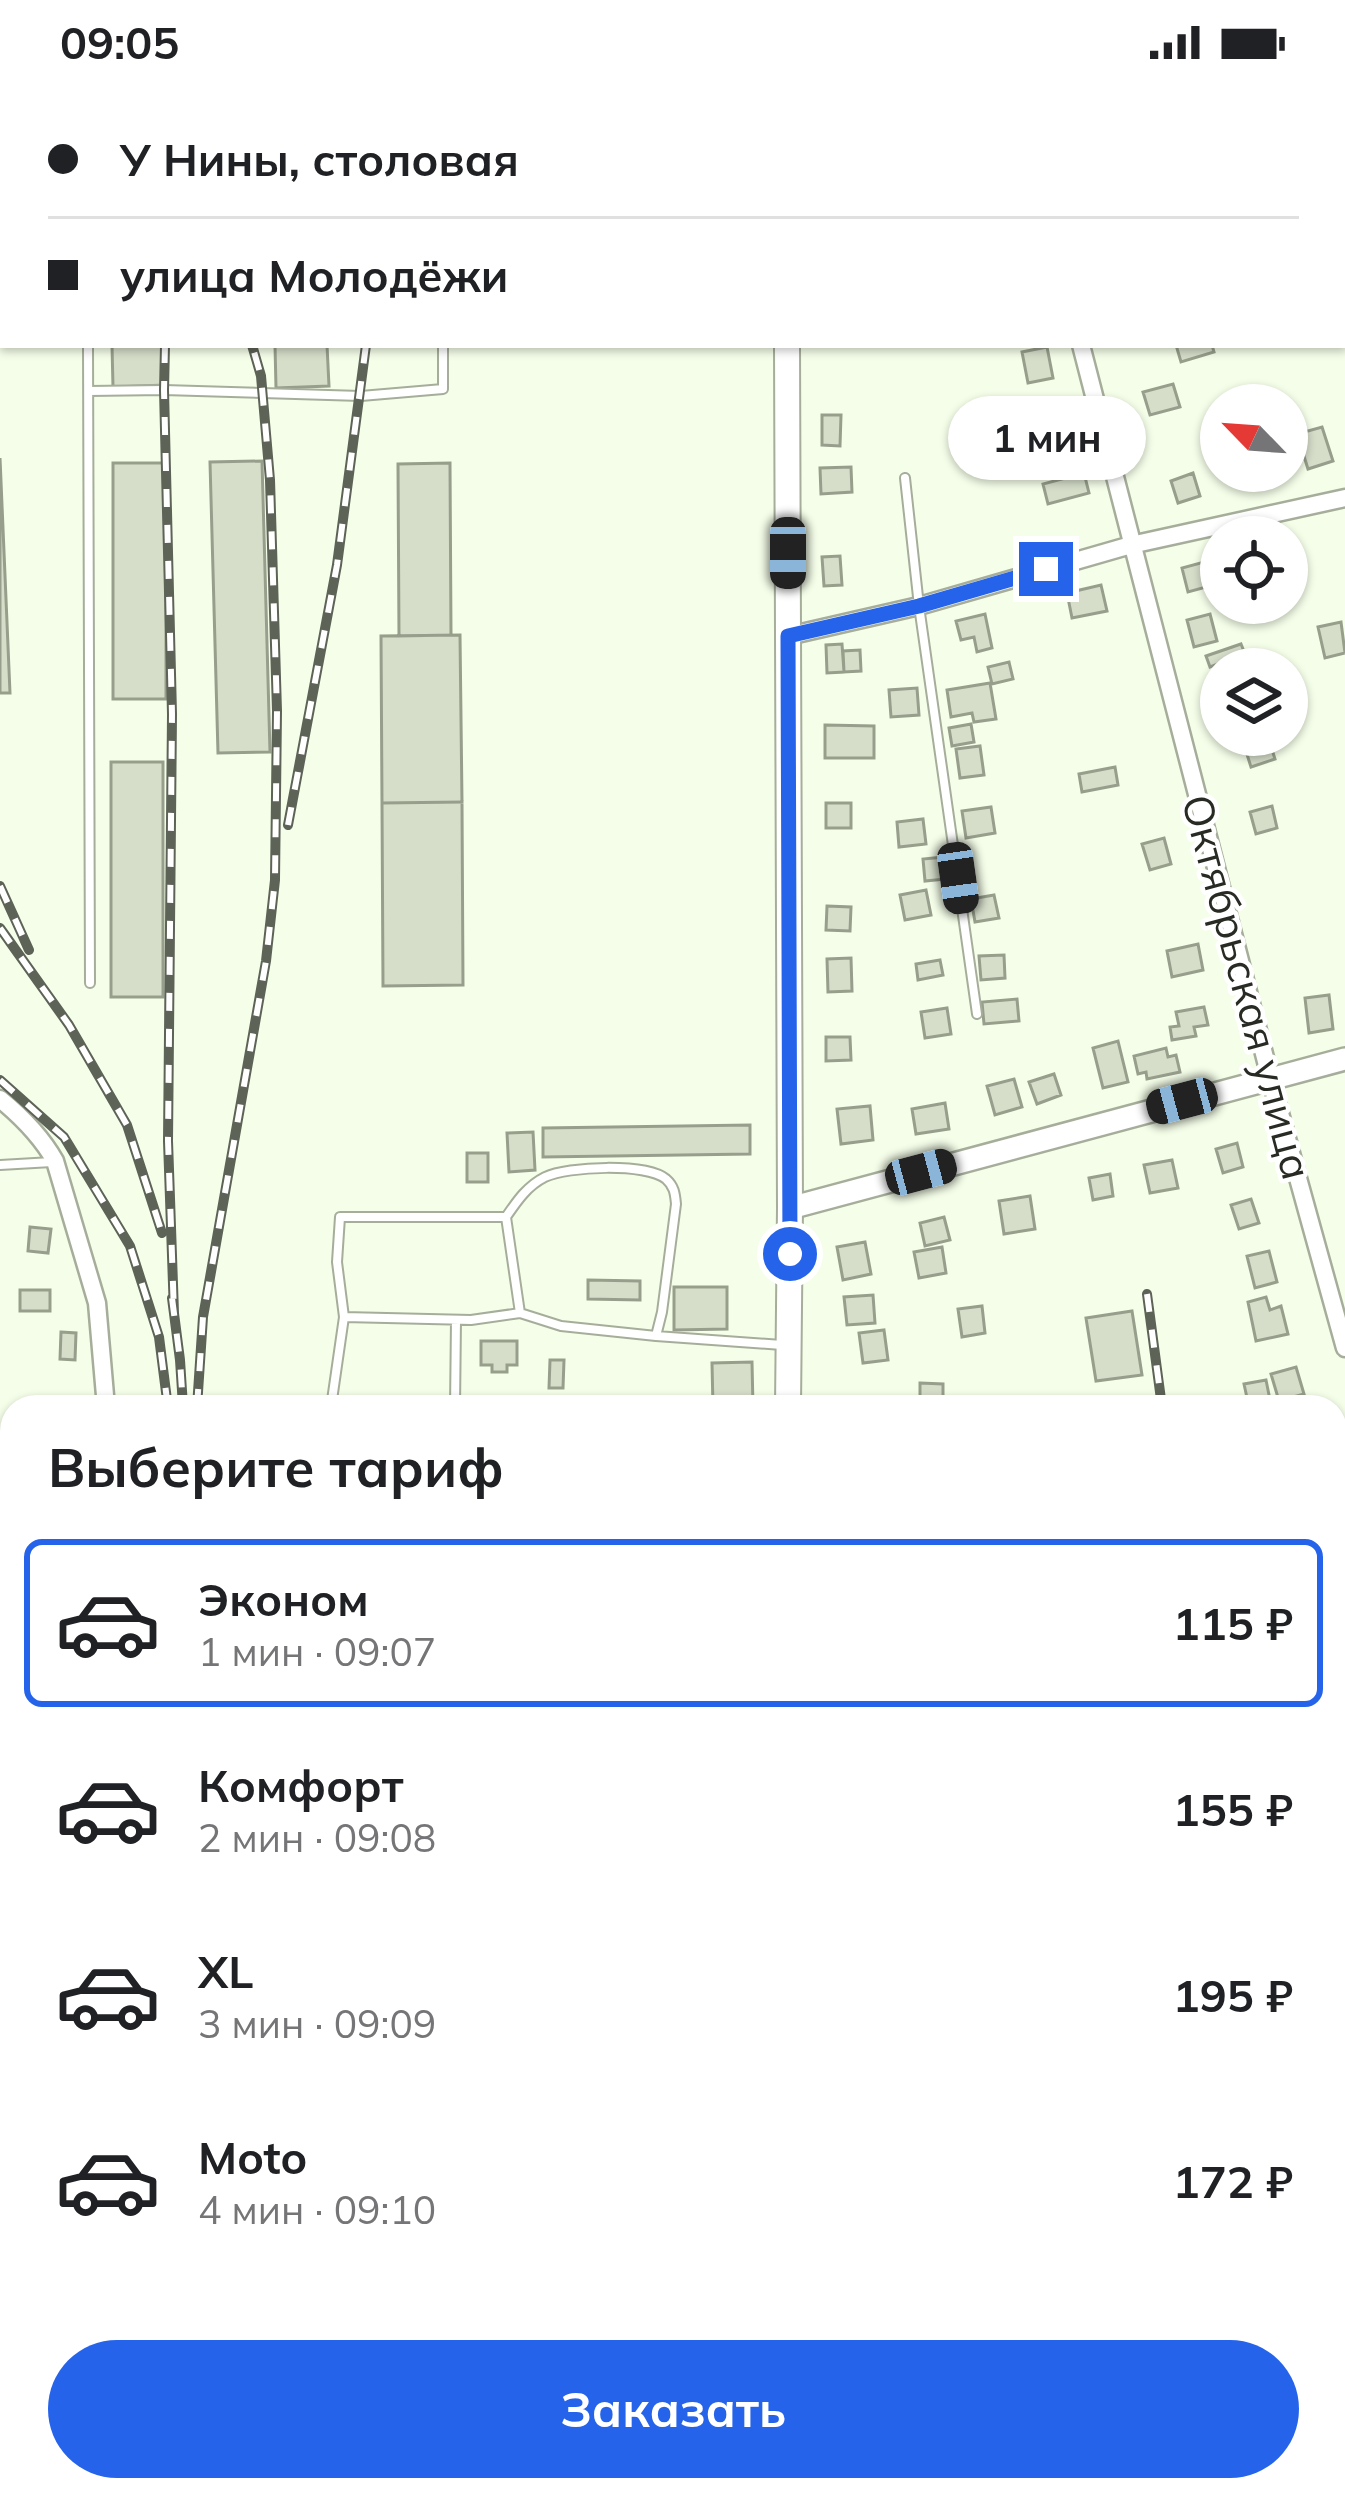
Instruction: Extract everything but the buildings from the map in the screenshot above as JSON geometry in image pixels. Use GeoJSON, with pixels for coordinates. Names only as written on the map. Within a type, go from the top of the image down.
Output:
{"type":"FeatureCollection","features":[{"type":"Feature","properties":{"kind":"main road"},"geometry":{"type":"LineString","coordinates":[[787,348],[788,1395]]}},
{"type":"Feature","properties":{"kind":"main road"},"geometry":{"type":"LineString","coordinates":[[790,1208],[1345,1059]]}},
{"type":"Feature","properties":{"kind":"street","name":"Октябрьская улица"},"geometry":{"type":"LineString","coordinates":[[1082,348],[1345,1348]]}},
{"type":"Feature","properties":{"kind":"street"},"geometry":{"type":"LineString","coordinates":[[788,636],[919,606],[1131,544],[1345,498]]}},
{"type":"Feature","properties":{"kind":"street"},"geometry":{"type":"LineString","coordinates":[[0,1099],[22,1116],[55,1161],[97,1303],[105,1395]]}},
{"type":"Feature","properties":{"kind":"lane"},"geometry":{"type":"LineString","coordinates":[[88,348],[90,983]]}},
{"type":"Feature","properties":{"kind":"lane"},"geometry":{"type":"LineString","coordinates":[[89,392],[361,396],[443,389],[443,348]]}},
{"type":"Feature","properties":{"kind":"lane"},"geometry":{"type":"LineString","coordinates":[[905,478],[977,1014]]}},
{"type":"Feature","properties":{"kind":"lane"},"geometry":{"type":"LineString","coordinates":[[0,1165],[55,1161]]}},
{"type":"Feature","properties":{"kind":"lane"},"geometry":{"type":"LineString","coordinates":[[520,1313],[506,1217],[529,1187],[569,1170],[632,1169],[662,1174],[674,1187],[676,1204],[656,1336]]}},
{"type":"Feature","properties":{"kind":"lane"},"geometry":{"type":"LineString","coordinates":[[333,1395],[344,1317],[337,1262],[340,1217],[506,1217]]}},
{"type":"Feature","properties":{"kind":"lane"},"geometry":{"type":"LineString","coordinates":[[344,1317],[456,1320],[520,1313],[561,1326],[790,1346]]}},
{"type":"Feature","properties":{"kind":"lane"},"geometry":{"type":"LineString","coordinates":[[455,1395],[456,1320]]}},
{"type":"Feature","properties":{"kind":"railway"},"geometry":{"type":"LineString","coordinates":[[165,348],[172,714],[168,1141],[174,1313]]}},
{"type":"Feature","properties":{"kind":"railway"},"geometry":{"type":"LineString","coordinates":[[198,1395],[203,1317],[266,961],[275,880],[277,711],[270,480],[261,376],[253,348]]}},
{"type":"Feature","properties":{"kind":"railway"},"geometry":{"type":"LineString","coordinates":[[288,825],[337,565],[366,348]]}},
{"type":"Feature","properties":{"kind":"railway"},"geometry":{"type":"LineString","coordinates":[[0,886],[29,950]]}},
{"type":"Feature","properties":{"kind":"railway"},"geometry":{"type":"LineString","coordinates":[[0,928],[69,1025],[127,1125],[162,1233]]}},
{"type":"Feature","properties":{"kind":"railway"},"geometry":{"type":"LineString","coordinates":[[0,1080],[64,1137],[130,1246],[159,1337],[166,1395]]}},
{"type":"Feature","properties":{"kind":"railway"},"geometry":{"type":"LineString","coordinates":[[1147,1294],[1160,1395]]}},
{"type":"Feature","properties":{"kind":"railway"},"geometry":{"type":"LineString","coordinates":[[172,1298],[182,1395]]}},
{"type":"Feature","properties":{"kind":"route"},"geometry":{"type":"LineString","coordinates":[[790,1254],[788,636],[919,606],[1046,569]]}}]}
